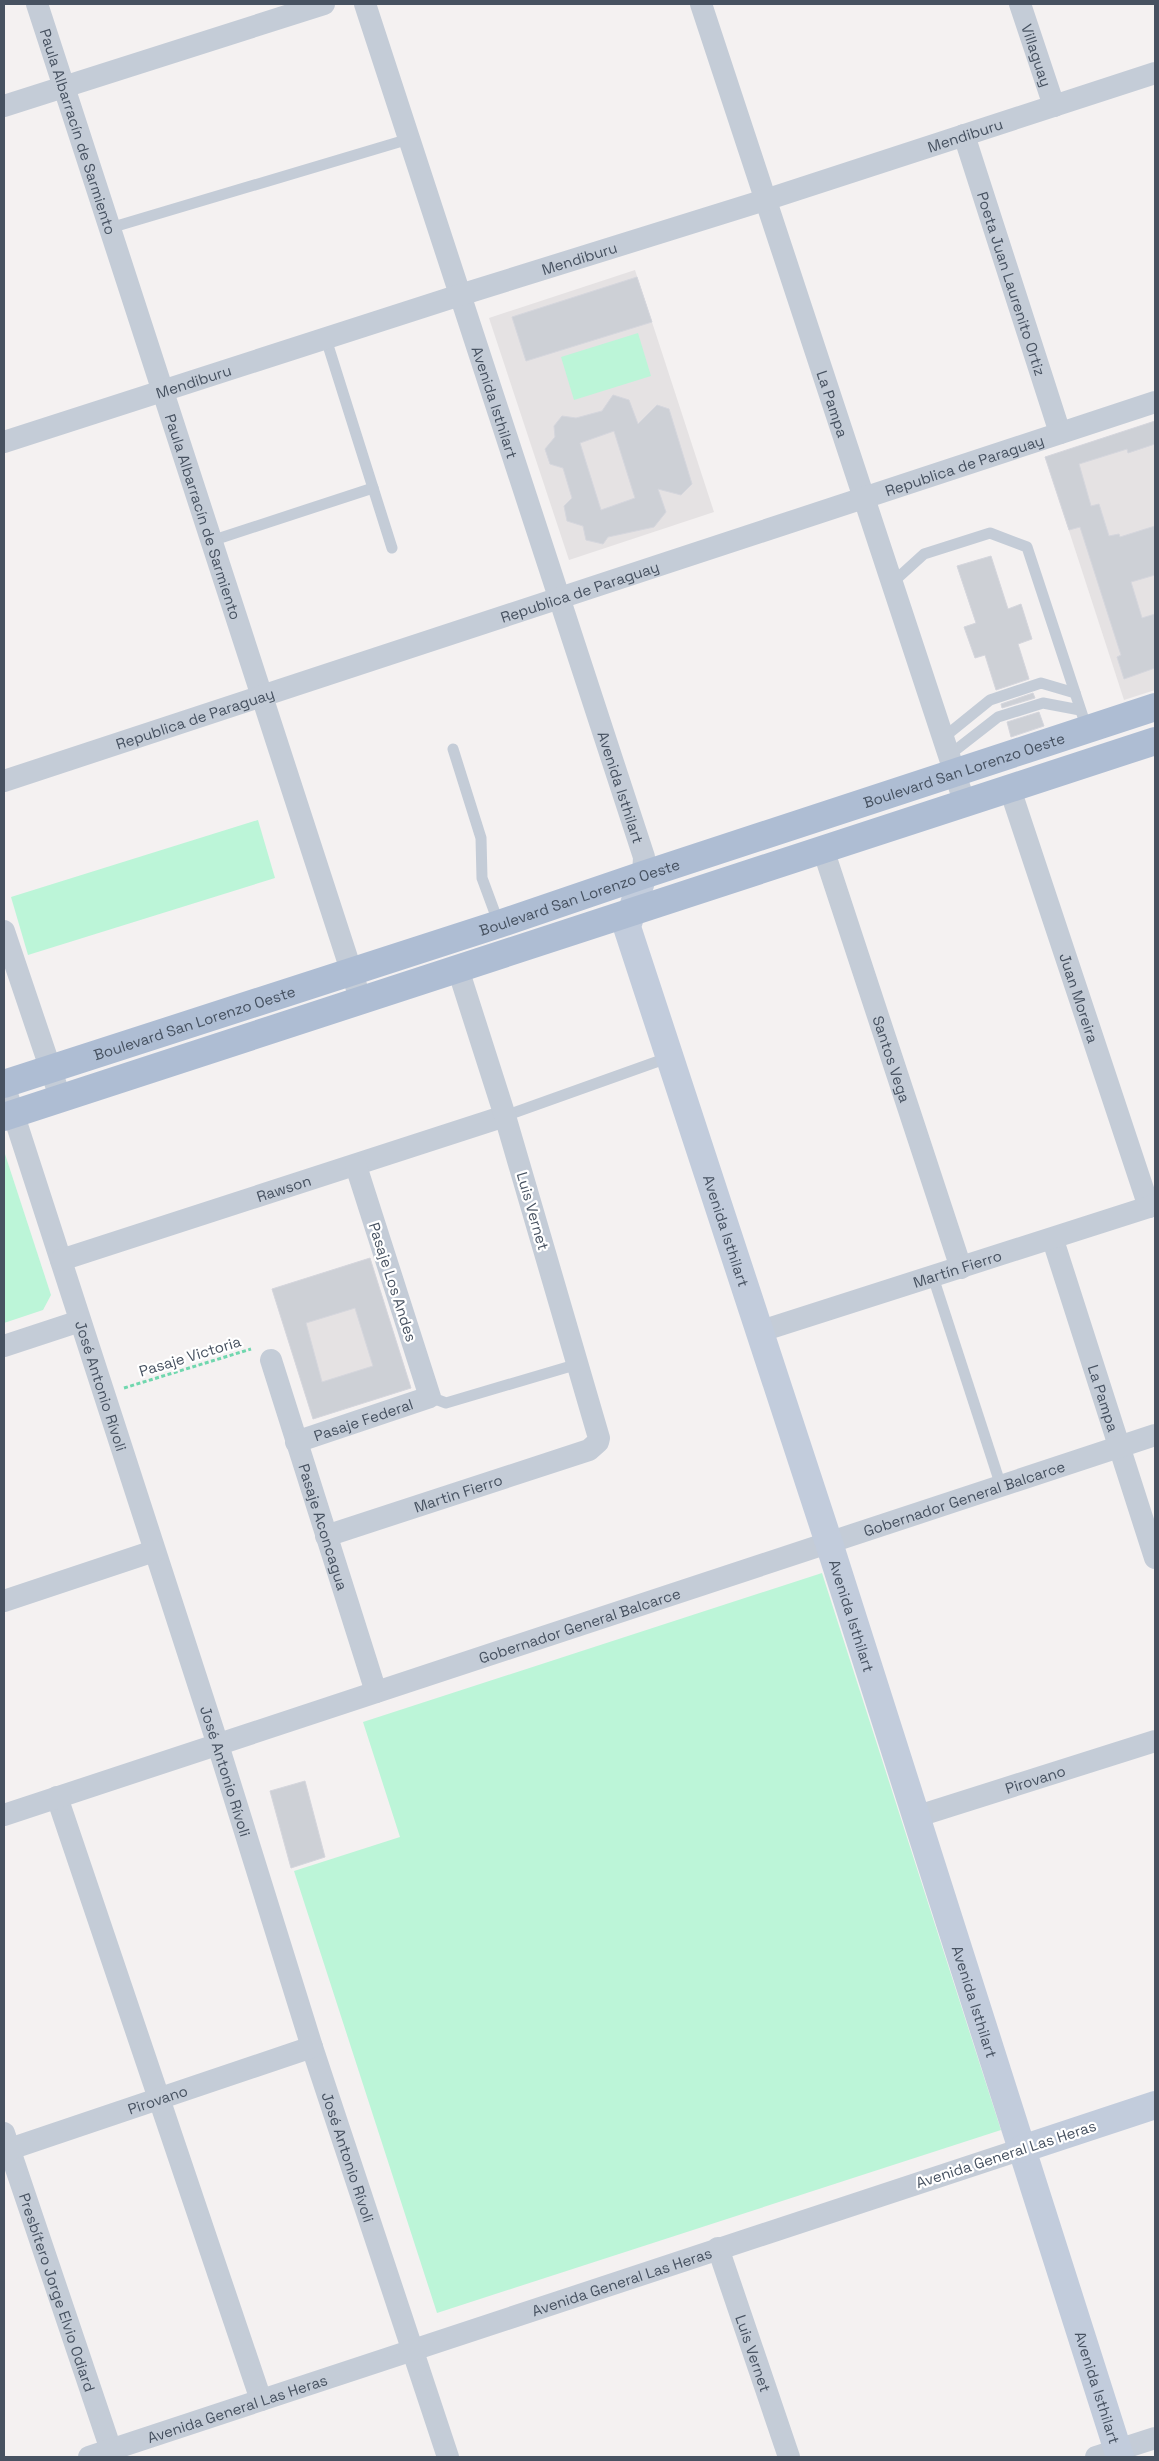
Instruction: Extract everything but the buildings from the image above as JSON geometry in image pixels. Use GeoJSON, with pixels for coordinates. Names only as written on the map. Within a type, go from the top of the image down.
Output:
{"type":"FeatureCollection","features":[{"type":"Feature","properties":{"kind":"main road","name":"Boulevard San Lorenzo Oeste"},"geometry":{"type":"LineString","coordinates":[[4,1085],[499,924],[644,874],[948,755],[1084,720],[1155,707]]}},
{"type":"Feature","properties":{"kind":"main road","name":"Boulevard San Lorenzo Oeste"},"geometry":{"type":"LineString","coordinates":[[9,1115],[1155,742]]}},
{"type":"Feature","properties":{"kind":"street","name":"Paula Albarracín de Sarmiento"},"geometry":{"type":"LineString","coordinates":[[37,4],[361,1001]]}},
{"type":"Feature","properties":{"kind":"street"},"geometry":{"type":"LineString","coordinates":[[4,106],[324,4]]}},
{"type":"Feature","properties":{"kind":"street","name":"Avenida Isthilart"},"geometry":{"type":"LineString","coordinates":[[365,4],[558,599],[644,857],[644,874],[630,913],[627,928],[761,1331],[1022,2149],[1111,2455]]}},
{"type":"Feature","properties":{"kind":"street","name":"La Pampa"},"geometry":{"type":"LineString","coordinates":[[701,4],[965,804]]}},
{"type":"Feature","properties":{"kind":"street","name":"Villaguay"},"geometry":{"type":"LineString","coordinates":[[1020,4],[1054,106]]}},
{"type":"Feature","properties":{"kind":"street","name":"Mendiburu"},"geometry":{"type":"LineString","coordinates":[[4,442],[460,295],[765,200],[1155,73]]}},
{"type":"Feature","properties":{"kind":"street","name":"Poeta Juan Laurenito Ortiz"},"geometry":{"type":"LineString","coordinates":[[964,135],[1060,433]]}},
{"type":"Feature","properties":{"kind":"street","name":"Republica de Paraguay"},"geometry":{"type":"LineString","coordinates":[[4,781],[1155,402]]}},
{"type":"Feature","properties":{"kind":"street","name":"Juan Moreira"},"geometry":{"type":"LineString","coordinates":[[1010,789],[1152,1206]]}},
{"type":"Feature","properties":{"kind":"street","name":"Santos Vega"},"geometry":{"type":"LineString","coordinates":[[823,849],[961,1268]]}},
{"type":"Feature","properties":{"kind":"street"},"geometry":{"type":"LineString","coordinates":[[4,931],[60,1097]]}},
{"type":"Feature","properties":{"kind":"street","name":"Luis Vernet"},"geometry":{"type":"LineString","coordinates":[[458,970],[505,1116],[599,1433],[598,1442],[589,1450]]}},
{"type":"Feature","properties":{"kind":"street","name":"José Antonio Rívoli"},"geometry":{"type":"LineString","coordinates":[[4,1085],[9,1115],[61,1260],[218,1744],[312,2047],[415,2351],[448,2457]]}},
{"type":"Feature","properties":{"kind":"street","name":"Rawson"},"geometry":{"type":"LineString","coordinates":[[61,1260],[356,1166],[505,1116]]}},
{"type":"Feature","properties":{"kind":"street","name":"Pasaje Los Andes"},"geometry":{"type":"LineString","coordinates":[[356,1166],[430,1397]]}},
{"type":"Feature","properties":{"kind":"street","name":"Martín Fierro"},"geometry":{"type":"LineString","coordinates":[[761,1331],[1053,1240],[1152,1206]]}},
{"type":"Feature","properties":{"kind":"street","name":"La Pampa"},"geometry":{"type":"LineString","coordinates":[[1053,1240],[1155,1558]]}},
{"type":"Feature","properties":{"kind":"street"},"geometry":{"type":"LineString","coordinates":[[4,1346],[80,1321]]}},
{"type":"Feature","properties":{"kind":"street","name":"Pasaje Aconcagua"},"geometry":{"type":"LineString","coordinates":[[271,1360],[376,1692]]}},
{"type":"Feature","properties":{"kind":"street","name":"Pasaje Federal"},"geometry":{"type":"LineString","coordinates":[[296,1442],[430,1397]]}},
{"type":"Feature","properties":{"kind":"street","name":"Gobernador General Balcarce"},"geometry":{"type":"LineString","coordinates":[[4,1815],[1155,1435]]}},
{"type":"Feature","properties":{"kind":"street","name":"Martin Fierro"},"geometry":{"type":"LineString","coordinates":[[326,1536],[589,1450]]}},
{"type":"Feature","properties":{"kind":"street"},"geometry":{"type":"LineString","coordinates":[[4,1601],[154,1551]]}},
{"type":"Feature","properties":{"kind":"street","name":"Pirovano"},"geometry":{"type":"LineString","coordinates":[[915,1817],[1155,1741]]}},
{"type":"Feature","properties":{"kind":"street"},"geometry":{"type":"LineString","coordinates":[[57,1797],[262,2400]]}},
{"type":"Feature","properties":{"kind":"street","name":"Pirovano"},"geometry":{"type":"LineString","coordinates":[[6,2145],[160,2100],[312,2047]]}},
{"type":"Feature","properties":{"kind":"street","name":"Avenida General Las Heras"},"geometry":{"type":"LineString","coordinates":[[96,2455],[1155,2105]]}},
{"type":"Feature","properties":{"kind":"street","name":"Presbítero Jorge Elvio Odiard"},"geometry":{"type":"LineString","coordinates":[[6,2145],[96,2455]]}},
{"type":"Feature","properties":{"kind":"street","name":"Luis Vernet"},"geometry":{"type":"LineString","coordinates":[[718,2248],[789,2457]]}},
{"type":"Feature","properties":{"kind":"street"},"geometry":{"type":"LineString","coordinates":[[1111,2455],[1155,2438]]}},
{"type":"Feature","properties":{"kind":"lane"},"geometry":{"type":"LineString","coordinates":[[110,228],[409,139]]}},
{"type":"Feature","properties":{"kind":"lane"},"geometry":{"type":"LineString","coordinates":[[326,339],[392,548]]}},
{"type":"Feature","properties":{"kind":"lane"},"geometry":{"type":"LineString","coordinates":[[211,541],[373,488]]}},
{"type":"Feature","properties":{"kind":"lane"},"geometry":{"type":"LineString","coordinates":[[891,584],[924,554],[990,533],[1026,547],[1084,720]]}},
{"type":"Feature","properties":{"kind":"lane"},"geometry":{"type":"LineString","coordinates":[[948,755],[990,700],[1040,683],[1075,693]]}},
{"type":"Feature","properties":{"kind":"lane"},"geometry":{"type":"LineString","coordinates":[[948,755],[998,717],[1043,704],[1084,720]]}},
{"type":"Feature","properties":{"kind":"lane"},"geometry":{"type":"LineString","coordinates":[[453,749],[481,838],[482,878],[499,924]]}},
{"type":"Feature","properties":{"kind":"lane"},"geometry":{"type":"LineString","coordinates":[[505,1116],[670,1057]]}},
{"type":"Feature","properties":{"kind":"lane"},"geometry":{"type":"LineString","coordinates":[[933,1277],[1001,1486]]}},
{"type":"Feature","properties":{"kind":"lane"},"geometry":{"type":"LineString","coordinates":[[430,1397],[446,1403],[578,1364]]}},
{"type":"Feature","properties":{"kind":"path","name":"Pasaje Victoria"},"geometry":{"type":"LineString","coordinates":[[104,1394],[267,1345],[271,1360]]}},
{"type":"Feature","properties":{"kind":"shaded area"},"geometry":{"type":"Polygon","coordinates":[[[635,270],[714,512],[569,560],[489,318],[635,270]]]}},
{"type":"Feature","properties":{"kind":"shaded area"},"geometry":{"type":"Polygon","coordinates":[[[1155,422],[1155,690],[1124,700],[1045,457],[1155,422]]]}},
{"type":"Feature","properties":{"kind":"shaded area"},"geometry":{"type":"Polygon","coordinates":[[[370,1258],[411,1388],[313,1419],[272,1289],[370,1258]]]}},
{"type":"Feature","properties":{"kind":"green space"},"geometry":{"type":"Polygon","coordinates":[[[638,333],[651,376],[574,400],[561,357],[638,333]]]}},
{"type":"Feature","properties":{"kind":"green space"},"geometry":{"type":"Polygon","coordinates":[[[258,820],[275,878],[28,955],[11,897],[258,820]]]}},
{"type":"Feature","properties":{"kind":"green space"},"geometry":{"type":"Polygon","coordinates":[[[4,1151],[51,1295],[43,1310],[4,1323],[4,1151]]]}},
{"type":"Feature","properties":{"kind":"green space"},"geometry":{"type":"Polygon","coordinates":[[[822,1573],[1001,2130],[437,2313],[294,1871],[400,1837],[363,1722],[822,1573]]]}}]}
